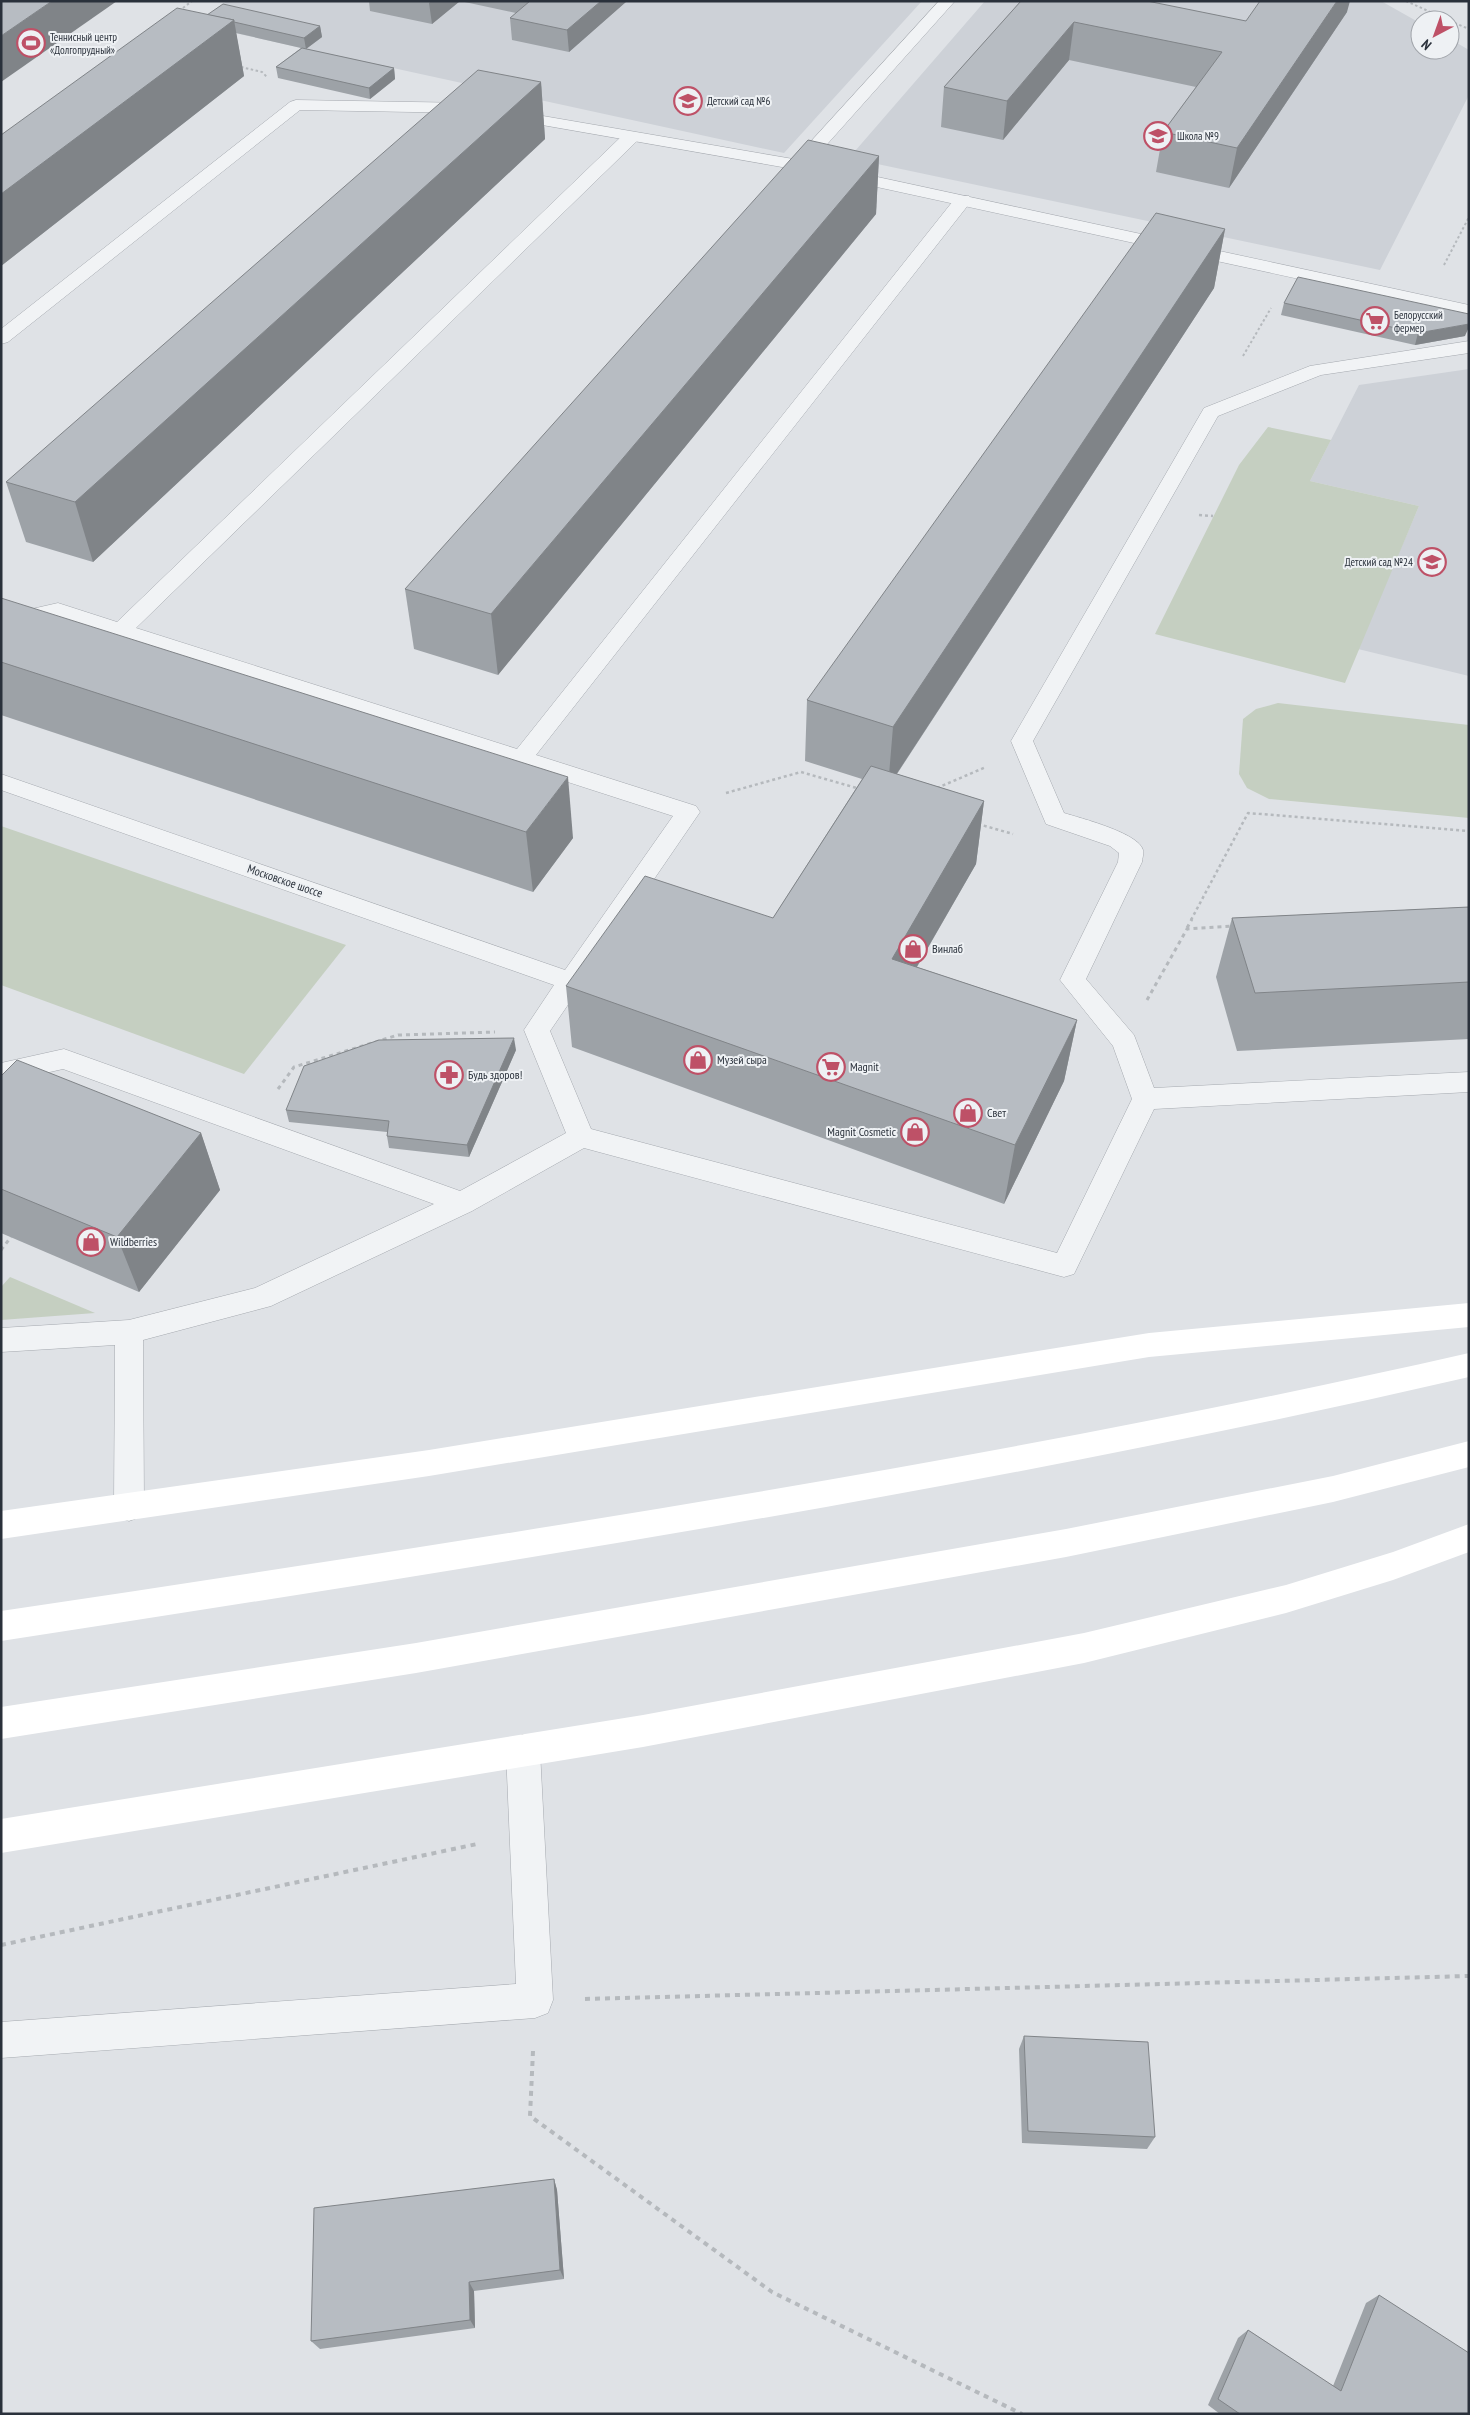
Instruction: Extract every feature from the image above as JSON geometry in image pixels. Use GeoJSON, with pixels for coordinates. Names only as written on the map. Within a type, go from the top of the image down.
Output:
{"type":"FeatureCollection","features":[{"type":"Feature","properties":{"kind":"street"},"geometry":{"type":"LineString","coordinates":[[799,165],[948,1]]}},
{"type":"Feature","properties":{"kind":"street"},"geometry":{"type":"LineString","coordinates":[[1,338],[296,105],[470,108],[799,165],[1469,311]]}},
{"type":"Feature","properties":{"kind":"street"},"geometry":{"type":"LineString","coordinates":[[121,630],[631,137]]}},
{"type":"Feature","properties":{"kind":"street"},"geometry":{"type":"LineString","coordinates":[[521,758],[963,200]]}},
{"type":"Feature","properties":{"kind":"street"},"geometry":{"type":"LineString","coordinates":[[1,1340],[129,1332],[261,1298],[462,1203],[581,1137],[1064,1266],[1145,1099],[1125,1042],[1072,980],[1130,862],[1132,850],[1118,840],[1054,818],[1022,741],[1211,412],[1317,370],[1469,347]]}},
{"type":"Feature","properties":{"kind":"street"},"geometry":{"type":"LineString","coordinates":[[1,623],[58,610],[688,812],[569,981],[537,1030],[581,1137]]}},
{"type":"Feature","properties":{"kind":"street","name":"Московское шоссе"},"geometry":{"type":"LineString","coordinates":[[1,782],[569,981]]}},
{"type":"Feature","properties":{"kind":"street"},"geometry":{"type":"LineString","coordinates":[[1,1073],[64,1059],[462,1203]]}},
{"type":"Feature","properties":{"kind":"street"},"geometry":{"type":"LineString","coordinates":[[1145,1099],[1469,1082]]}},
{"type":"Feature","properties":{"kind":"street"},"geometry":{"type":"LineString","coordinates":[[1,1525],[429,1463],[1149,1345],[1469,1315]]}},
{"type":"Feature","properties":{"kind":"street"},"geometry":{"type":"LineString","coordinates":[[129,1332],[129,1507]]}},
{"type":"Feature","properties":{"kind":"street"},"geometry":{"type":"LineString","coordinates":[[1,1626],[406,1564],[1036,1456],[1294,1405],[1469,1365]]}},
{"type":"Feature","properties":{"kind":"street"},"geometry":{"type":"LineString","coordinates":[[1,1723],[416,1658],[1066,1543],[1333,1489],[1469,1454]]}},
{"type":"Feature","properties":{"kind":"street"},"geometry":{"type":"LineString","coordinates":[[1,1836],[523,1751],[1084,1648],[1286,1599],[1393,1566],[1469,1538]]}},
{"type":"Feature","properties":{"kind":"street"},"geometry":{"type":"LineString","coordinates":[[1,2040],[535,2000],[523,1751]]}},
{"type":"Feature","properties":{"kind":"path"},"geometry":{"type":"LineString","coordinates":[[177,12],[192,1]]}},
{"type":"Feature","properties":{"kind":"path"},"geometry":{"type":"LineString","coordinates":[[1406,1],[1426,10]]}},
{"type":"Feature","properties":{"kind":"path"},"geometry":{"type":"LineString","coordinates":[[234,66],[262,72],[296,105]]}},
{"type":"Feature","properties":{"kind":"path"},"geometry":{"type":"LineString","coordinates":[[1426,302],[1469,216]]}},
{"type":"Feature","properties":{"kind":"path"},"geometry":{"type":"LineString","coordinates":[[1211,412],[1291,272]]}},
{"type":"Feature","properties":{"kind":"path"},"geometry":{"type":"LineString","coordinates":[[928,791],[1026,751]]}},
{"type":"Feature","properties":{"kind":"path"},"geometry":{"type":"LineString","coordinates":[[688,812],[717,796],[801,772],[865,791]]}},
{"type":"Feature","properties":{"kind":"path"},"geometry":{"type":"LineString","coordinates":[[1125,1042],[1248,813],[1469,831]]}},
{"type":"Feature","properties":{"kind":"path"},"geometry":{"type":"LineString","coordinates":[[977,824],[1024,837],[1054,818]]}},
{"type":"Feature","properties":{"kind":"path"},"geometry":{"type":"LineString","coordinates":[[1187,929],[1236,926]]}},
{"type":"Feature","properties":{"kind":"path"},"geometry":{"type":"LineString","coordinates":[[251,1126],[294,1067],[398,1035],[537,1030]]}},
{"type":"Feature","properties":{"kind":"path"},"geometry":{"type":"LineString","coordinates":[[1,1250],[11,1237]]}},
{"type":"Feature","properties":{"kind":"path"},"geometry":{"type":"LineString","coordinates":[[1,1945],[478,1844]]}},
{"type":"Feature","properties":{"kind":"path"},"geometry":{"type":"LineString","coordinates":[[1022,2414],[772,2292],[530,2116],[535,2000],[1469,1976]]}},
{"type":"Feature","properties":{"kind":"shaded area","name":"Детский сад №6"},"geometry":{"type":"Polygon","coordinates":[[[227,1],[922,1],[784,153],[306,49],[208,27],[198,22],[227,1]]]}},
{"type":"Feature","properties":{"kind":"shaded area","name":"Школа №9"},"geometry":{"type":"Polygon","coordinates":[[[985,1],[1381,1],[1410,17],[1410,60],[1460,60],[1460,45],[1469,50],[1469,95],[1380,270],[849,158],[985,1]]]}},
{"type":"Feature","properties":{"kind":"shaded area","name":"Детский сад №24"},"geometry":{"type":"Polygon","coordinates":[[[1469,369],[1469,676],[1358,649],[1419,506],[1310,481],[1359,385],[1469,369]]]}},
{"type":"Feature","properties":{"kind":"green space"},"geometry":{"type":"Polygon","coordinates":[[[1268,427],[1331,440],[1310,481],[1419,506],[1345,683],[1155,634],[1239,465],[1268,427]]]}},
{"type":"Feature","properties":{"kind":"green space"},"geometry":{"type":"Polygon","coordinates":[[[1278,703],[1469,725],[1469,818],[1269,799],[1247,788],[1239,774],[1243,719],[1256,709],[1278,703]]]}},
{"type":"Feature","properties":{"kind":"green space"},"geometry":{"type":"Polygon","coordinates":[[[1,826],[346,945],[244,1074],[1,985],[1,826]]]}},
{"type":"Feature","properties":{"kind":"green space"},"geometry":{"type":"Polygon","coordinates":[[[10,1277],[95,1313],[1,1320],[1,1287],[10,1277]]]}},
{"type":"Feature","properties":{"kind":"building"},"geometry":{"type":"Polygon","coordinates":[[[1,1],[52,1],[1,36],[1,1]]]}},
{"type":"Feature","properties":{"kind":"building"},"geometry":{"type":"Polygon","coordinates":[[[530,1],[601,1],[567,30],[510,18],[530,1]]]}},
{"type":"Feature","properties":{"kind":"building"},"geometry":{"type":"Polygon","coordinates":[[[1021,1],[1147,1],[1246,21],[1260,1],[1337,1],[1237,148],[1163,132],[1222,52],[1074,22],[1007,101],[944,87],[1021,1]]]}},
{"type":"Feature","properties":{"kind":"building"},"geometry":{"type":"Polygon","coordinates":[[[223,4],[320,26],[304,38],[207,15],[223,4]]]}},
{"type":"Feature","properties":{"kind":"building"},"geometry":{"type":"Polygon","coordinates":[[[177,8],[234,20],[1,194],[1,135],[177,8]]]}},
{"type":"Feature","properties":{"kind":"building"},"geometry":{"type":"Polygon","coordinates":[[[302,48],[394,68],[369,88],[276,67],[302,48]]]}},
{"type":"Feature","properties":{"kind":"building"},"geometry":{"type":"Polygon","coordinates":[[[478,70],[541,82],[75,502],[6,482],[478,70]]]}},
{"type":"Feature","properties":{"kind":"building"},"geometry":{"type":"Polygon","coordinates":[[[808,140],[879,156],[491,614],[405,589],[808,140]]]}},
{"type":"Feature","properties":{"kind":"building"},"geometry":{"type":"Polygon","coordinates":[[[1156,213],[1225,229],[893,727],[807,700],[1156,213]]]}},
{"type":"Feature","properties":{"kind":"building"},"geometry":{"type":"Polygon","coordinates":[[[1298,277],[1469,314],[1469,324],[1418,333],[1284,303],[1298,277]]]}},
{"type":"Feature","properties":{"kind":"building"},"geometry":{"type":"Polygon","coordinates":[[[1,598],[568,777],[526,832],[1,662],[1,598]]]}},
{"type":"Feature","properties":{"kind":"building"},"geometry":{"type":"Polygon","coordinates":[[[871,766],[984,801],[892,959],[1077,1020],[1015,1145],[566,986],[645,876],[773,918],[871,766]]]}},
{"type":"Feature","properties":{"kind":"building"},"geometry":{"type":"Polygon","coordinates":[[[1469,907],[1469,982],[1255,993],[1232,918],[1469,907]]]}},
{"type":"Feature","properties":{"kind":"building"},"geometry":{"type":"Polygon","coordinates":[[[514,1038],[467,1145],[387,1136],[389,1121],[286,1110],[304,1066],[379,1040],[514,1038]]]}},
{"type":"Feature","properties":{"kind":"building"},"geometry":{"type":"Polygon","coordinates":[[[17,1060],[201,1133],[117,1237],[1,1189],[1,1076],[17,1060]]]}},
{"type":"Feature","properties":{"kind":"building"},"geometry":{"type":"Polygon","coordinates":[[[1024,2036],[1148,2042],[1155,2137],[1028,2131],[1024,2036]]]}},
{"type":"Feature","properties":{"kind":"building"},"geometry":{"type":"Polygon","coordinates":[[[554,2179],[560,2270],[469,2282],[470,2320],[311,2341],[314,2208],[554,2179]]]}},
{"type":"Feature","properties":{"kind":"building"},"geometry":{"type":"Polygon","coordinates":[[[1379,2295],[1469,2353],[1469,2414],[1240,2414],[1218,2399],[1248,2330],[1341,2391],[1379,2295]]]}},
{"type":"Feature","properties":{"kind":"place","name":"Теннисный центр «Долгопрудный»"},"geometry":{"type":"Point","coordinates":[31,43]}},
{"type":"Feature","properties":{"kind":"place","name":"Детский сад №6"},"geometry":{"type":"Point","coordinates":[688,101]}},
{"type":"Feature","properties":{"kind":"place","name":"Школа №9"},"geometry":{"type":"Point","coordinates":[1158,136]}},
{"type":"Feature","properties":{"kind":"place","name":"Белорусский фермер"},"geometry":{"type":"Point","coordinates":[1375,321]}},
{"type":"Feature","properties":{"kind":"place","name":"Детский сад №24"},"geometry":{"type":"Point","coordinates":[1432,562]}},
{"type":"Feature","properties":{"kind":"place","name":"Винлаб"},"geometry":{"type":"Point","coordinates":[913,949]}},
{"type":"Feature","properties":{"kind":"place","name":"Музей сыра"},"geometry":{"type":"Point","coordinates":[698,1060]}},
{"type":"Feature","properties":{"kind":"place","name":"Magnit"},"geometry":{"type":"Point","coordinates":[831,1067]}},
{"type":"Feature","properties":{"kind":"place","name":"Будь здоров!"},"geometry":{"type":"Point","coordinates":[449,1075]}},
{"type":"Feature","properties":{"kind":"place","name":"Свет"},"geometry":{"type":"Point","coordinates":[968,1113]}},
{"type":"Feature","properties":{"kind":"place","name":"Magnit Cosmetic"},"geometry":{"type":"Point","coordinates":[915,1132]}},
{"type":"Feature","properties":{"kind":"place","name":"Wildberries"},"geometry":{"type":"Point","coordinates":[91,1242]}}]}
